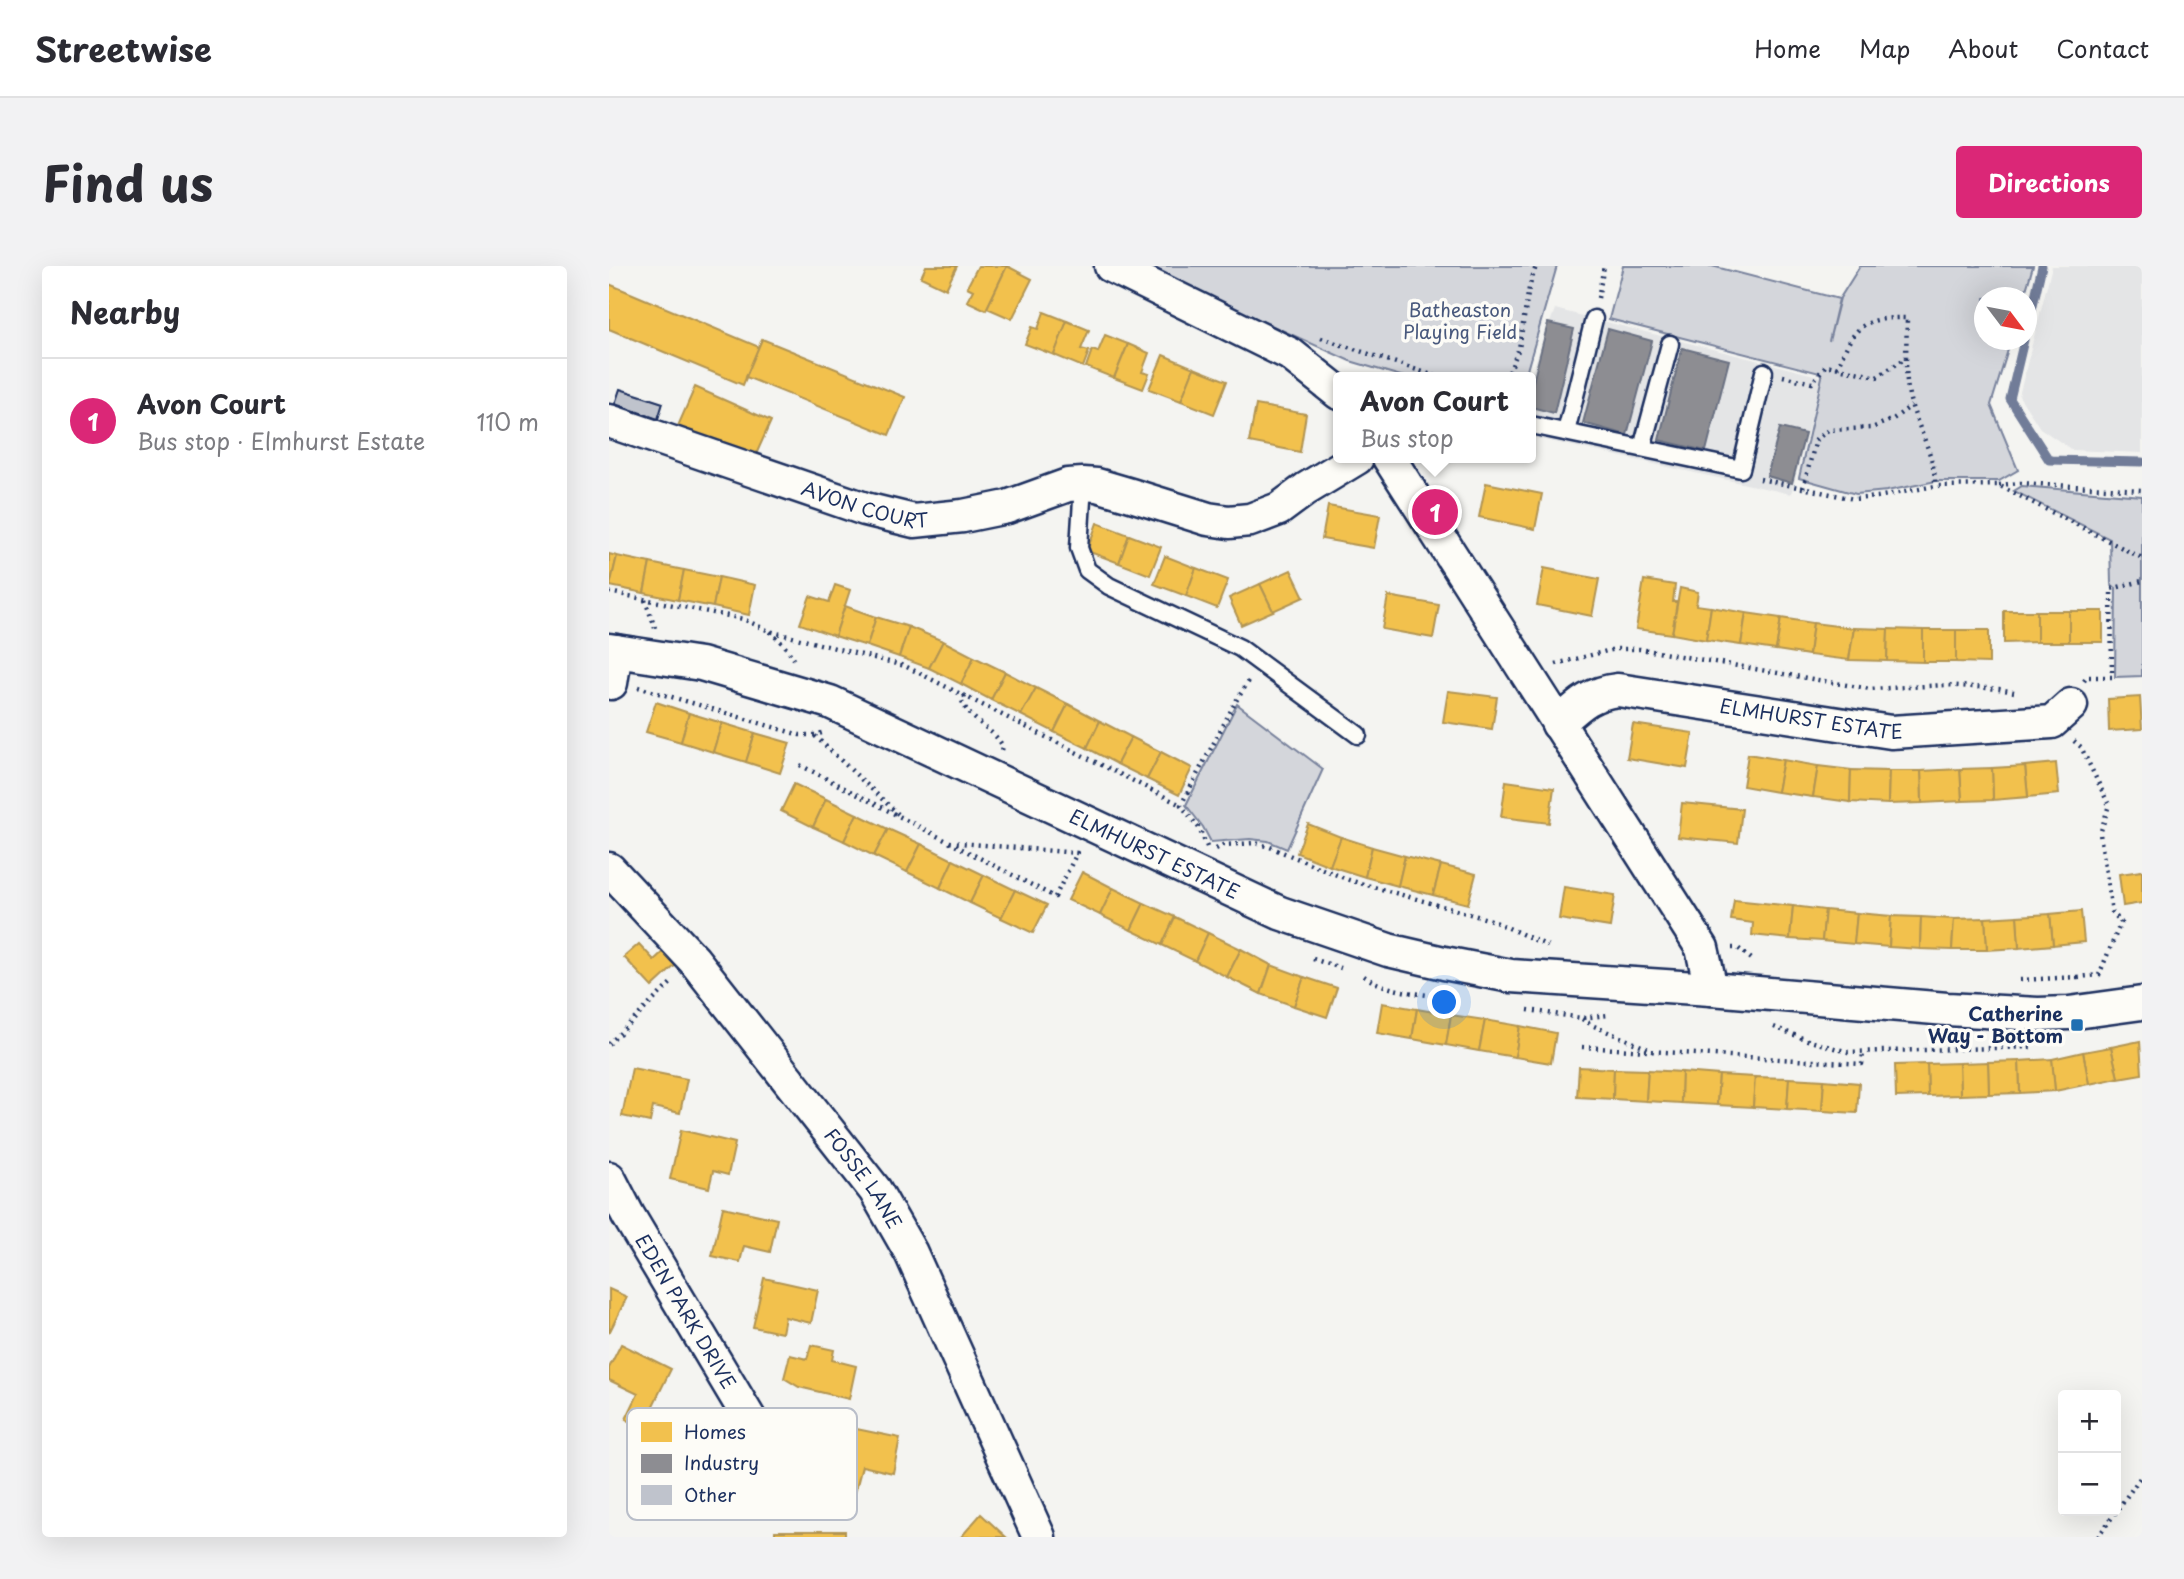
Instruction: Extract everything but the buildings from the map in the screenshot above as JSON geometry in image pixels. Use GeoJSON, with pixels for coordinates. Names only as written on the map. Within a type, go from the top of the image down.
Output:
{"type":"FeatureCollection","features":[{"type":"Feature","properties":{"kind":"street"},"geometry":{"type":"LineString","coordinates":[[1111,266],[1290,354],[1333,388]]}},
{"type":"Feature","properties":{"kind":"street","name":"AVON COURT"},"geometry":{"type":"LineString","coordinates":[[609,421],[865,509],[914,521],[963,516],[1007,507],[1068,485],[1083,484],[1097,485],[1208,519],[1250,520],[1279,509],[1305,489],[1349,463]]}},
{"type":"Feature","properties":{"kind":"street"},"geometry":{"type":"LineString","coordinates":[[1392,463],[1702,948],[1711,989]]}},
{"type":"Feature","properties":{"kind":"street","name":"ELMHURST ESTATE"},"geometry":{"type":"LineString","coordinates":[[613,650],[627,686]]}},
{"type":"Feature","properties":{"kind":"street","name":"ELMHURST ESTATE"},"geometry":{"type":"LineString","coordinates":[[613,650],[701,664],[830,702],[1280,913],[1388,950],[1444,963],[1510,976],[1711,989],[1947,1009],[2038,1014],[2069,1013],[2142,1003]]}},
{"type":"Feature","properties":{"kind":"street","name":"ELMHURST ESTATE"},"geometry":{"type":"LineString","coordinates":[[1558,724],[1585,700],[1602,692],[1618,690],[1891,732],[2061,714]]}},
{"type":"Feature","properties":{"kind":"street","name":"FOSSE LANE"},"geometry":{"type":"LineString","coordinates":[[609,869],[694,960],[875,1190],[911,1253],[1039,1537]]}},
{"type":"Feature","properties":{"kind":"street","name":"EDEN PARK DRIVE"},"geometry":{"type":"LineString","coordinates":[[609,1178],[628,1215],[743,1408]]}},
{"type":"Feature","properties":{"kind":"lane"},"geometry":{"type":"LineString","coordinates":[[1566,432],[1594,319]]}},
{"type":"Feature","properties":{"kind":"lane"},"geometry":{"type":"LineString","coordinates":[[1642,448],[1669,344]]}},
{"type":"Feature","properties":{"kind":"lane"},"geometry":{"type":"LineString","coordinates":[[1536,426],[1741,469],[1764,372]]}},
{"type":"Feature","properties":{"kind":"lane"},"geometry":{"type":"LineString","coordinates":[[1083,484],[1079,548],[1087,570],[1109,586],[1240,648],[1358,735]]}},
{"type":"Feature","properties":{"kind":"path"},"geometry":{"type":"LineString","coordinates":[[1509,372],[1519,348],[1529,288],[1536,266]]}},
{"type":"Feature","properties":{"kind":"path"},"geometry":{"type":"LineString","coordinates":[[1594,319],[1604,266]]}},
{"type":"Feature","properties":{"kind":"path"},"geometry":{"type":"LineString","coordinates":[[1837,368],[1848,342],[1864,323],[1887,318],[1907,318],[1907,383],[1912,406],[1923,433],[1935,486]]}},
{"type":"Feature","properties":{"kind":"path"},"geometry":{"type":"LineString","coordinates":[[1764,372],[1812,383],[1826,365],[1877,377],[1906,358]]}},
{"type":"Feature","properties":{"kind":"path"},"geometry":{"type":"LineString","coordinates":[[1803,488],[1815,440],[1828,430],[1871,428],[1893,419],[1912,406]]}},
{"type":"Feature","properties":{"kind":"path"},"geometry":{"type":"LineString","coordinates":[[1741,469],[1759,478],[1854,499],[1935,486],[2021,483],[2142,490]]}},
{"type":"Feature","properties":{"kind":"path"},"geometry":{"type":"LineString","coordinates":[[1999,485],[2142,558]]}},
{"type":"Feature","properties":{"kind":"path"},"geometry":{"type":"LineString","coordinates":[[2112,677],[2111,589],[2142,581]]}},
{"type":"Feature","properties":{"kind":"path"},"geometry":{"type":"LineString","coordinates":[[609,592],[743,619],[769,631],[905,666],[1181,805],[1199,828],[1209,853],[1223,845],[1255,843],[1349,880],[1491,920],[1556,950],[1556,979]]}},
{"type":"Feature","properties":{"kind":"path"},"geometry":{"type":"LineString","coordinates":[[1525,672],[1615,649],[1640,649],[1870,689],[1947,685],[1999,688],[2023,694]]}},
{"type":"Feature","properties":{"kind":"path"},"geometry":{"type":"LineString","coordinates":[[627,686],[800,735],[815,735],[836,729],[857,714]]}},
{"type":"Feature","properties":{"kind":"path"},"geometry":{"type":"LineString","coordinates":[[965,695],[962,701],[965,710],[1000,739],[1003,747],[991,777]]}},
{"type":"Feature","properties":{"kind":"path"},"geometry":{"type":"LineString","coordinates":[[1181,805],[1236,701]]}},
{"type":"Feature","properties":{"kind":"path"},"geometry":{"type":"LineString","coordinates":[[2061,714],[2081,747],[2109,805],[2100,834],[2112,912],[2122,922],[2099,975],[2078,976],[2075,986]]}},
{"type":"Feature","properties":{"kind":"path"},"geometry":{"type":"LineString","coordinates":[[815,735],[905,819]]}},
{"type":"Feature","properties":{"kind":"path"},"geometry":{"type":"LineString","coordinates":[[800,765],[1055,897],[1077,853],[949,842]]}},
{"type":"Feature","properties":{"kind":"path"},"geometry":{"type":"LineString","coordinates":[[609,1044],[694,960]]}},
{"type":"Feature","properties":{"kind":"path"},"geometry":{"type":"LineString","coordinates":[[1581,1018],[1654,1051]]}},
{"type":"Feature","properties":{"kind":"path"},"geometry":{"type":"LineString","coordinates":[[1766,1024],[1848,1052],[2047,1046]]}},
{"type":"Feature","properties":{"kind":"path"},"geometry":{"type":"LineString","coordinates":[[1582,1047],[1862,1064],[1863,1052]]}},
{"type":"Feature","properties":{"kind":"path"},"geometry":{"type":"LineString","coordinates":[[2098,1537],[2142,1475]]}},
{"type":"Feature","properties":{"kind":"shaded area"},"geometry":{"type":"Polygon","coordinates":[[[2052,266],[2142,266],[2142,453],[2072,450],[2040,428],[2019,396],[2031,350],[2037,350],[2037,325],[2052,266]]]}},
{"type":"Feature","properties":{"kind":"shaded area"},"geometry":{"type":"Polygon","coordinates":[[[1555,309],[1822,377],[1791,494],[1536,438],[1536,372],[1532,372],[1555,309]]]}},
{"type":"Feature","properties":{"kind":"green space","name":"Batheaston Playing Field"},"geometry":{"type":"Polygon","coordinates":[[[1141,266],[1557,266],[1526,372],[1387,372],[1350,361],[1141,266]]]}},
{"type":"Feature","properties":{"kind":"green space"},"geometry":{"type":"Polygon","coordinates":[[[1623,266],[1712,266],[1839,299],[1829,341],[1840,298],[1860,266],[2033,266],[2027,287],[1974,287],[1974,350],[2008,350],[1991,405],[2018,470],[1999,481],[1936,481],[1856,494],[1799,478],[1822,377],[1820,373],[1609,319],[1623,266]]]}},
{"type":"Feature","properties":{"kind":"green space"},"geometry":{"type":"Polygon","coordinates":[[[2022,486],[2142,496],[2142,676],[2115,677],[2116,588],[2111,584],[2110,539],[2014,491],[2022,486]]]}},
{"type":"Feature","properties":{"kind":"green space"},"geometry":{"type":"Polygon","coordinates":[[[1237,704],[1323,769],[1287,849],[1268,841],[1250,839],[1211,842],[1186,805],[1237,704]]]}},
{"type":"Feature","properties":{"kind":"waterway"},"geometry":{"type":"LineString","coordinates":[[2037,288],[2042,266]]}},
{"type":"Feature","properties":{"kind":"waterway"},"geometry":{"type":"LineString","coordinates":[[2022,350],[2010,399],[2049,460],[2142,462]]}},
{"type":"Feature","properties":{"kind":"place","name":"Avon Court"},"geometry":{"type":"Point","coordinates":[1435,512]}},
{"type":"Feature","properties":{"kind":"place","name":"Catherine Way - Bottom"},"geometry":{"type":"Point","coordinates":[2077,1025]}}]}
